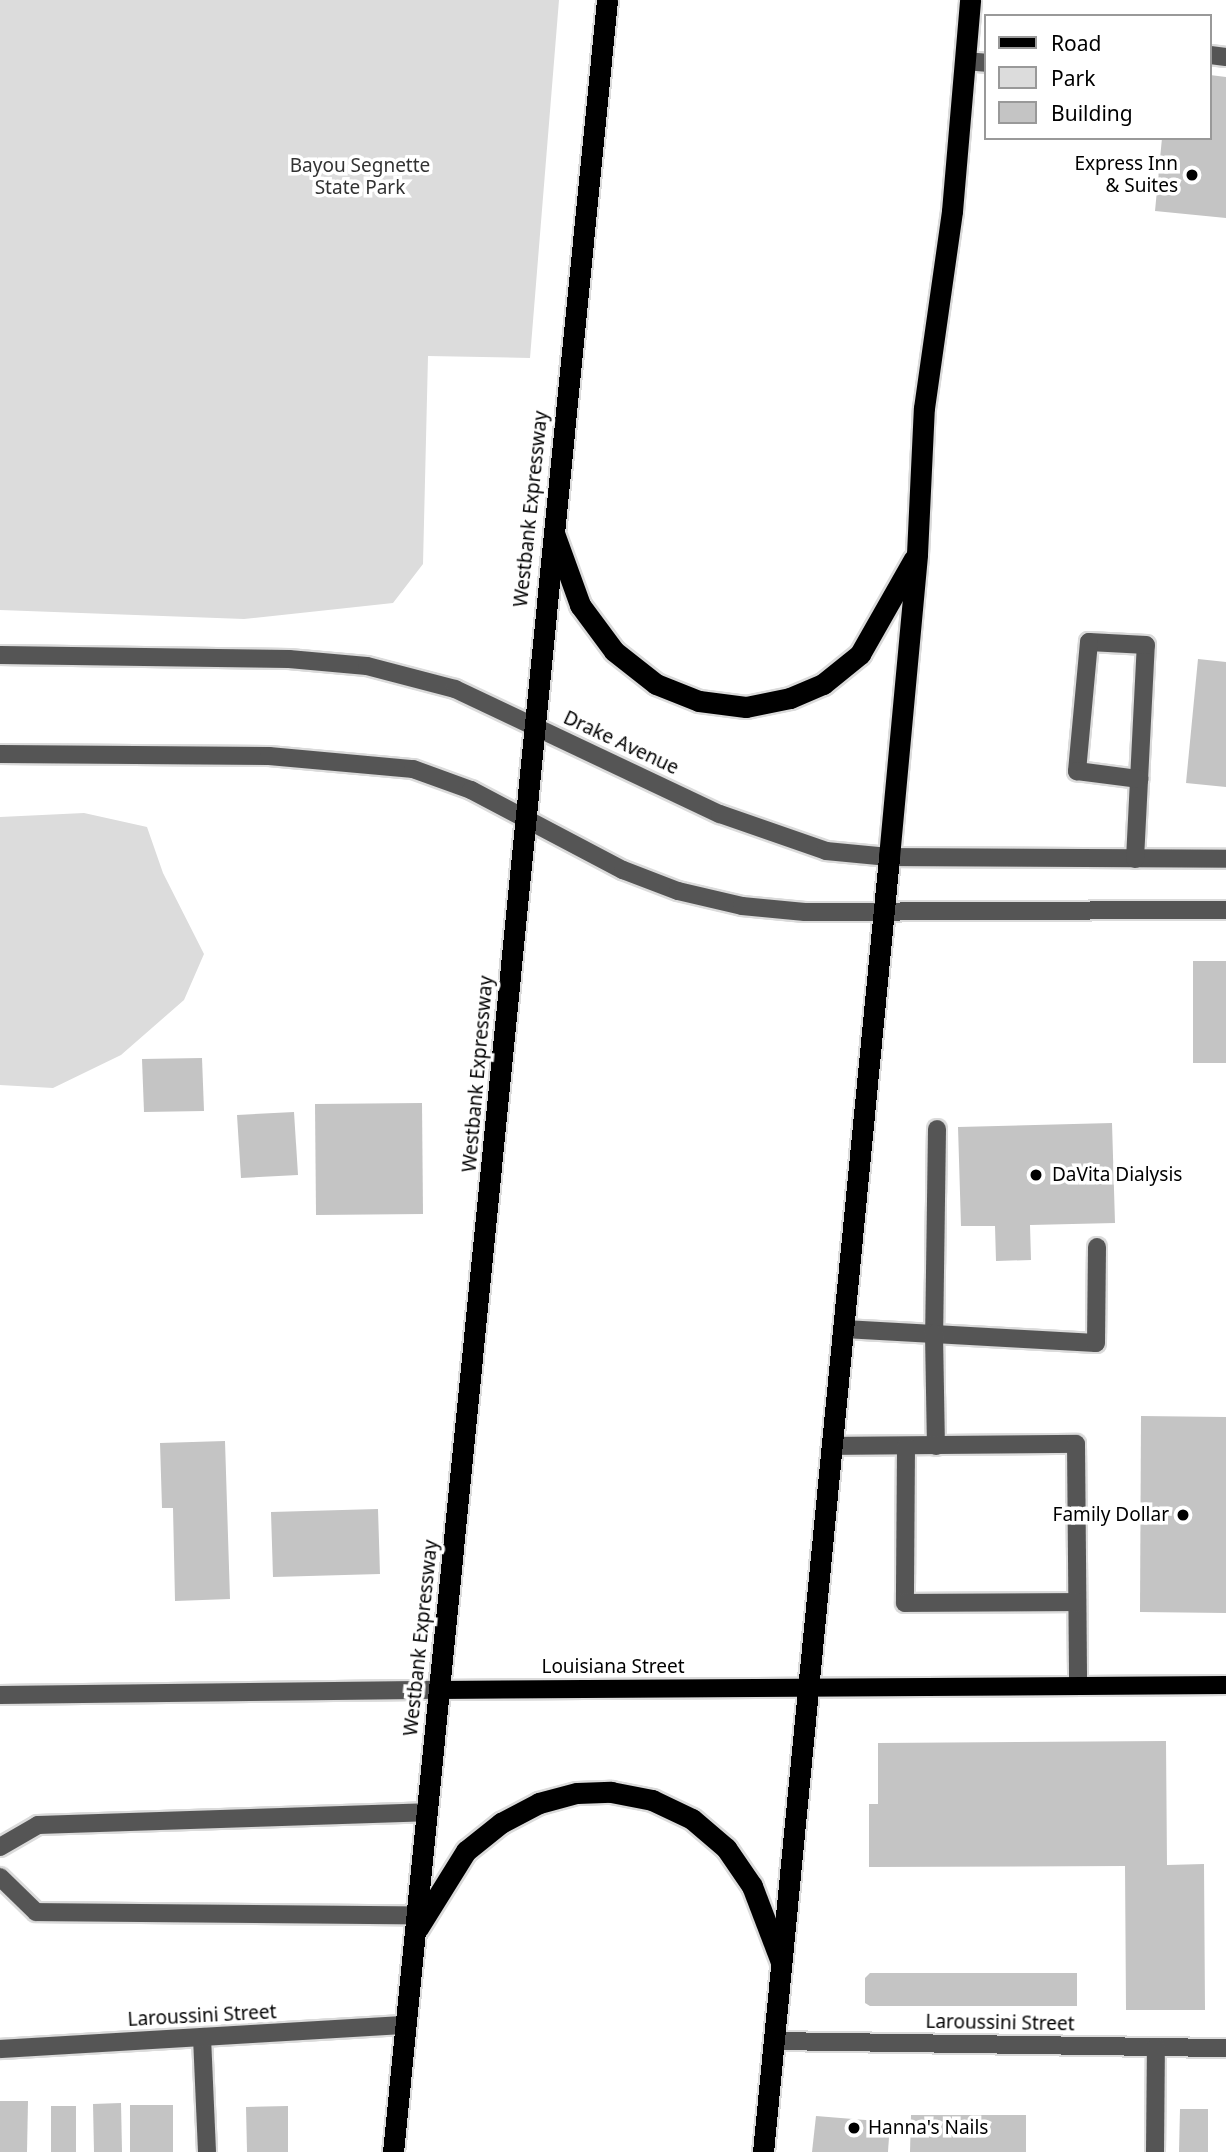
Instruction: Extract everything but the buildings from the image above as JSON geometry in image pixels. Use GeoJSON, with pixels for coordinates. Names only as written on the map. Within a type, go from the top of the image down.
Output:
{"type":"FeatureCollection","features":[{"type":"Feature","properties":{"kind":"highway","name":"Westbank Expressway"},"geometry":{"type":"LineString","coordinates":[[393,2152],[551,525],[607,0]]}},
{"type":"Feature","properties":{"kind":"highway"},"geometry":{"type":"LineString","coordinates":[[763,2152],[884,912],[917,554],[924,408],[952,211],[970,0]]}},
{"type":"Feature","properties":{"kind":"highway"},"geometry":{"type":"LineString","coordinates":[[551,525],[580,605],[614,651],[656,684],[699,701],[746,707],[790,698],[823,684],[860,654],[917,554]]}},
{"type":"Feature","properties":{"kind":"highway"},"geometry":{"type":"LineString","coordinates":[[415,1924],[466,1851],[501,1823],[539,1803],[577,1793],[611,1792],[652,1800],[692,1819],[726,1848],[751,1886],[783,1967]]}},
{"type":"Feature","properties":{"kind":"main road","name":"Louisiana Street"},"geometry":{"type":"LineString","coordinates":[[438,1690],[1226,1685]]}},
{"type":"Feature","properties":{"kind":"street"},"geometry":{"type":"LineString","coordinates":[[965,61],[984,63]]}},
{"type":"Feature","properties":{"kind":"street"},"geometry":{"type":"LineString","coordinates":[[1135,859],[1146,645],[1089,642],[1077,771],[1139,779]]}},
{"type":"Feature","properties":{"kind":"street","name":"Drake Avenue"},"geometry":{"type":"LineString","coordinates":[[0,655],[289,659],[367,666],[455,689],[775,836],[826,851],[889,857],[1226,859]]}},
{"type":"Feature","properties":{"kind":"street"},"geometry":{"type":"LineString","coordinates":[[0,754],[347,760],[413,769],[471,790],[623,870],[678,891],[742,906],[884,912],[1226,910]]}},
{"type":"Feature","properties":{"kind":"street"},"geometry":{"type":"LineString","coordinates":[[936,1446],[934,1334],[937,1129]]}},
{"type":"Feature","properties":{"kind":"street"},"geometry":{"type":"LineString","coordinates":[[844,1329],[1096,1343],[1097,1247]]}},
{"type":"Feature","properties":{"kind":"street"},"geometry":{"type":"LineString","coordinates":[[833,1446],[1076,1444],[1077,1686]]}},
{"type":"Feature","properties":{"kind":"street"},"geometry":{"type":"LineString","coordinates":[[906,1446],[905,1603],[1077,1602]]}},
{"type":"Feature","properties":{"kind":"street","name":"Louisiana Street"},"geometry":{"type":"LineString","coordinates":[[0,1695],[438,1690]]}},
{"type":"Feature","properties":{"kind":"street"},"geometry":{"type":"LineString","coordinates":[[0,1847],[38,1825],[426,1812]]}},
{"type":"Feature","properties":{"kind":"street"},"geometry":{"type":"LineString","coordinates":[[0,1877],[36,1912],[415,1924]]}},
{"type":"Feature","properties":{"kind":"street","name":"Laroussini Street"},"geometry":{"type":"LineString","coordinates":[[0,2049],[406,2025]]}},
{"type":"Feature","properties":{"kind":"street"},"geometry":{"type":"LineString","coordinates":[[202,2037],[207,2152]]}},
{"type":"Feature","properties":{"kind":"street","name":"Laroussini Street"},"geometry":{"type":"LineString","coordinates":[[774,2041],[1226,2048]]}},
{"type":"Feature","properties":{"kind":"street"},"geometry":{"type":"LineString","coordinates":[[1155,2152],[1156,2047]]}},
{"type":"Feature","properties":{"kind":"green space","name":"Bayou Segnette State Park"},"geometry":{"type":"Polygon","coordinates":[[[0,0],[559,0],[530,358],[428,356],[423,564],[393,603],[244,619],[0,610],[0,0]]]}},
{"type":"Feature","properties":{"kind":"green space"},"geometry":{"type":"Polygon","coordinates":[[[84,813],[147,827],[163,873],[204,954],[184,1000],[121,1055],[53,1088],[0,1085],[0,817],[84,813]]]}},
{"type":"Feature","properties":{"kind":"place","name":"Express Inn & Suites"},"geometry":{"type":"Point","coordinates":[1192,175]}},
{"type":"Feature","properties":{"kind":"place","name":"DaVita Dialysis"},"geometry":{"type":"Point","coordinates":[1036,1175]}},
{"type":"Feature","properties":{"kind":"place","name":"Family Dollar"},"geometry":{"type":"Point","coordinates":[1183,1515]}},
{"type":"Feature","properties":{"kind":"place","name":"Hanna's Nails"},"geometry":{"type":"Point","coordinates":[854,2128]}}]}
